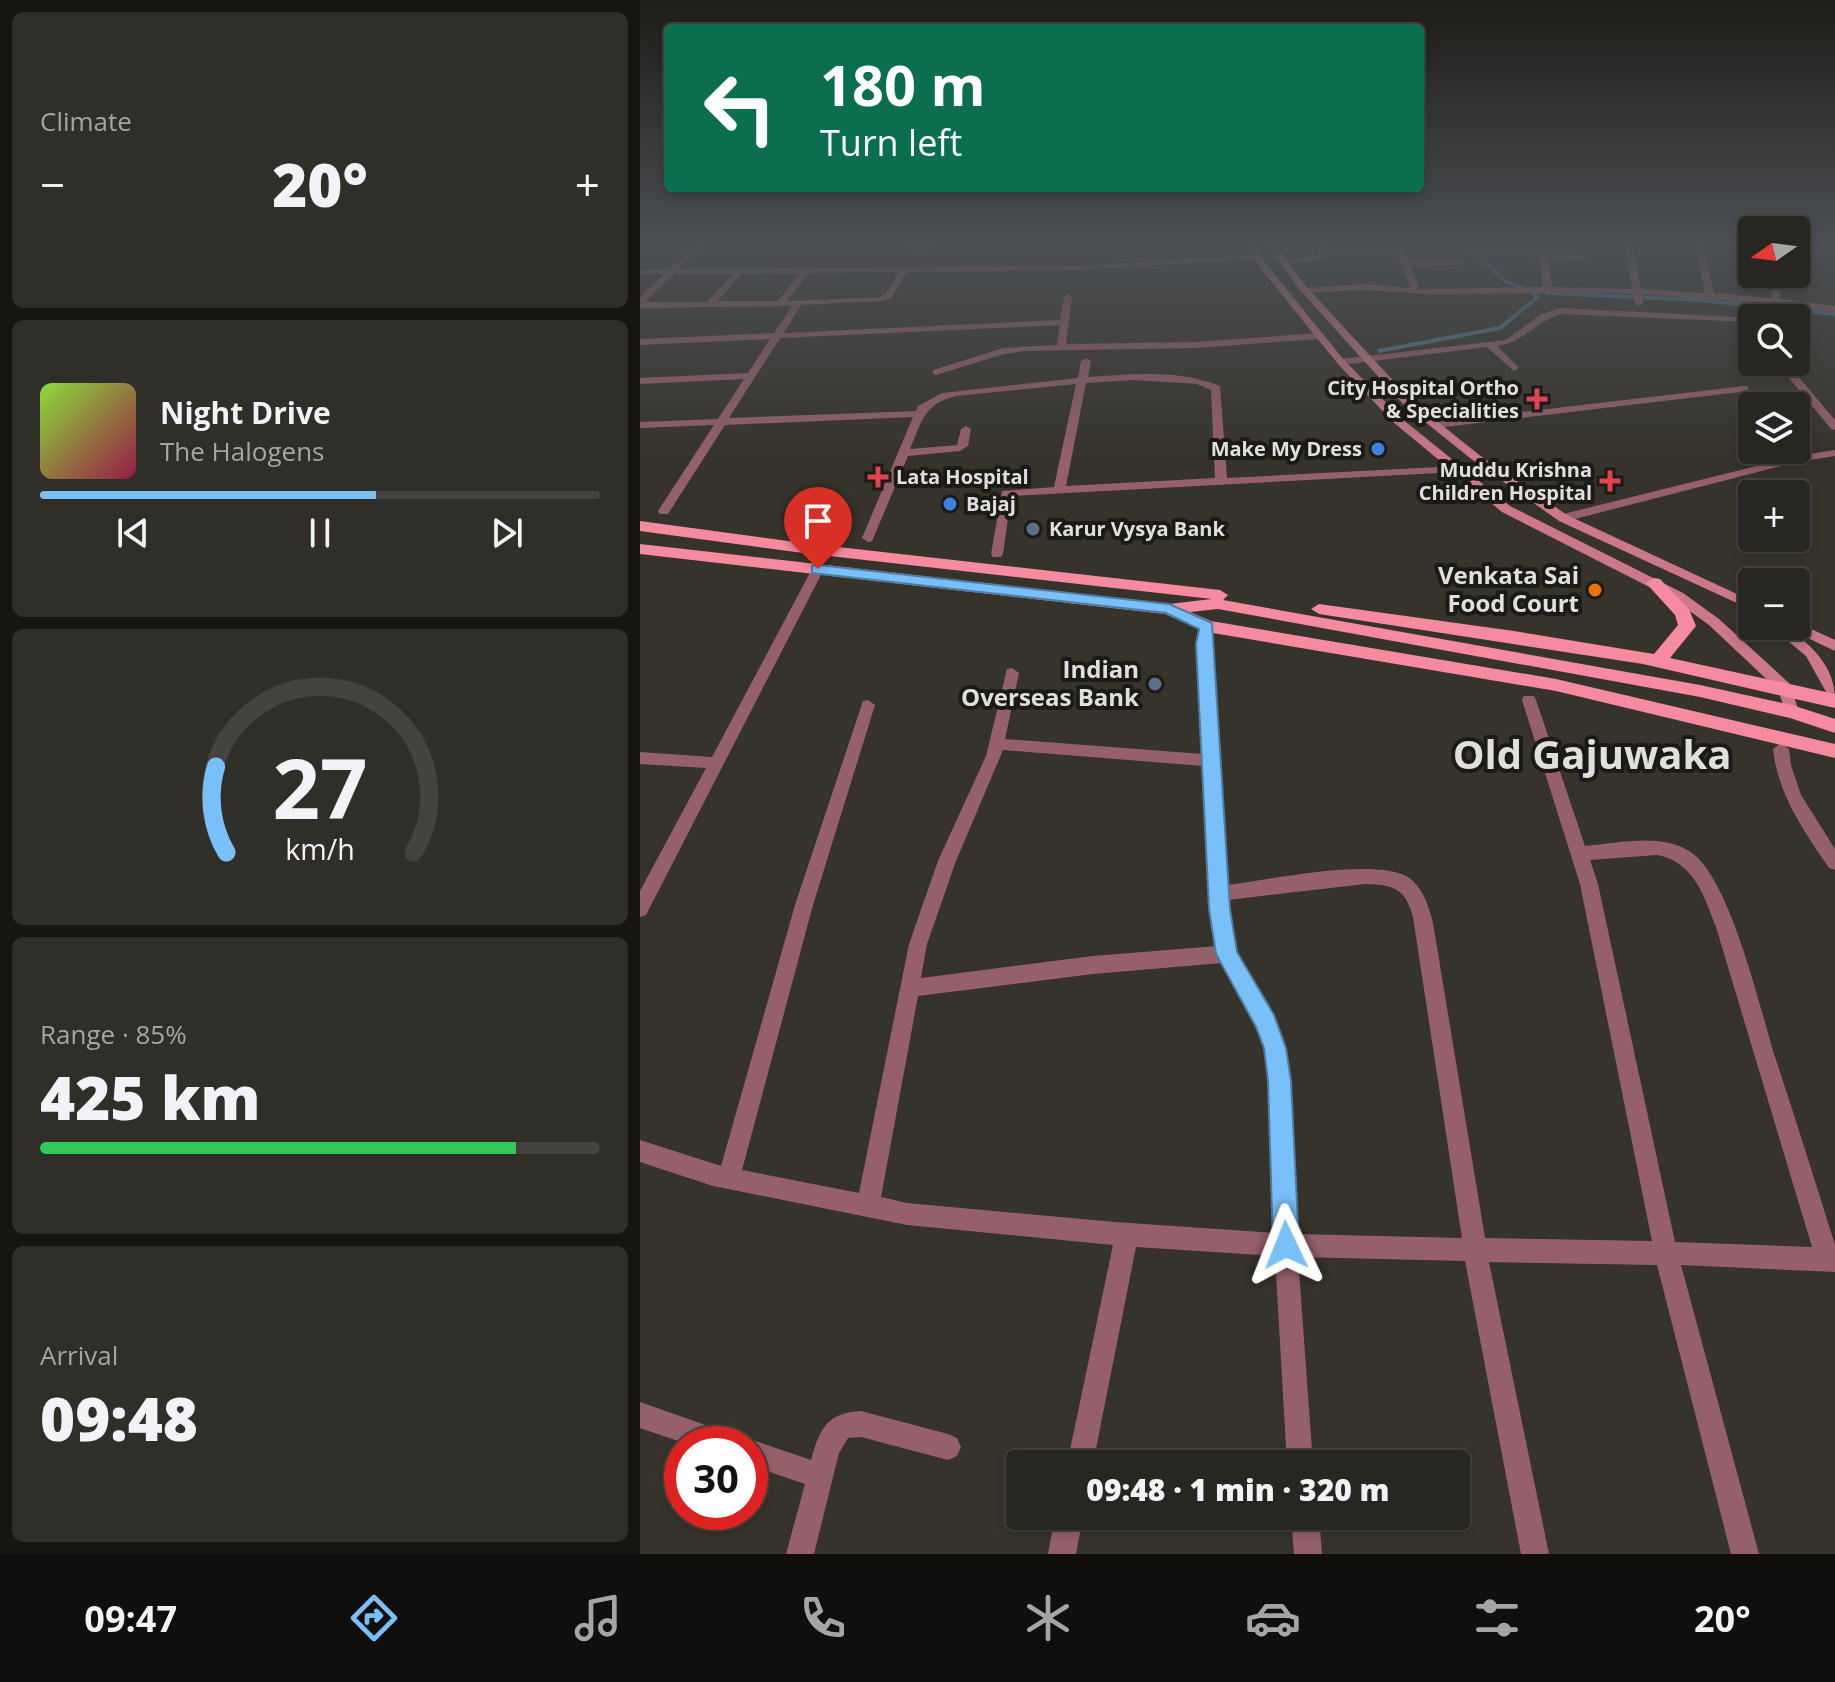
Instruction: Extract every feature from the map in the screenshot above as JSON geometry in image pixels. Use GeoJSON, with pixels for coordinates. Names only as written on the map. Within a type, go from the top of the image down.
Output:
{"type":"FeatureCollection","features":[{"type":"Feature","properties":{"kind":"main road"},"geometry":{"type":"LineString","coordinates":[[1302,315],[1341,362],[1397,420],[1506,509],[1654,583],[1714,622],[1785,688],[1792,712]]}},
{"type":"Feature","properties":{"kind":"main road"},"geometry":{"type":"LineString","coordinates":[[1326,315],[1408,403],[1531,499],[1563,518],[1738,601]]}},
{"type":"Feature","properties":{"kind":"main road"},"geometry":{"type":"LineString","coordinates":[[640,526],[912,561],[1155,578],[1657,662],[1835,701]]}},
{"type":"Feature","properties":{"kind":"main road"},"geometry":{"type":"LineString","coordinates":[[640,549],[1169,609],[1218,604],[1700,691],[1835,724]]}},
{"type":"Feature","properties":{"kind":"main road"},"geometry":{"type":"LineString","coordinates":[[1148,606],[1155,578]]}},
{"type":"Feature","properties":{"kind":"main road"},"geometry":{"type":"LineString","coordinates":[[1654,583],[1683,613],[1687,626],[1657,662]]}},
{"type":"Feature","properties":{"kind":"main road"},"geometry":{"type":"LineString","coordinates":[[1169,609],[1207,626],[1556,685],[1835,751]]}},
{"type":"Feature","properties":{"kind":"main road"},"geometry":{"type":"LineString","coordinates":[[1810,634],[1835,646]]}},
{"type":"Feature","properties":{"kind":"main road"},"geometry":{"type":"LineString","coordinates":[[1795,640],[1811,653],[1835,695]]}},
{"type":"Feature","properties":{"kind":"street"},"geometry":{"type":"LineString","coordinates":[[664,511],[748,376],[790,315]]}},
{"type":"Feature","properties":{"kind":"street"},"geometry":{"type":"LineString","coordinates":[[1061,347],[1066,315]]}},
{"type":"Feature","properties":{"kind":"street"},"geometry":{"type":"LineString","coordinates":[[1341,362],[1490,345],[1520,337],[1549,315]]}},
{"type":"Feature","properties":{"kind":"street"},"geometry":{"type":"LineString","coordinates":[[1622,315],[1738,319]]}},
{"type":"Feature","properties":{"kind":"street"},"geometry":{"type":"LineString","coordinates":[[640,342],[1065,322]]}},
{"type":"Feature","properties":{"kind":"street"},"geometry":{"type":"LineString","coordinates":[[936,372],[1003,351],[1194,345],[1319,336]]}},
{"type":"Feature","properties":{"kind":"street"},"geometry":{"type":"LineString","coordinates":[[1490,345],[1514,368]]}},
{"type":"Feature","properties":{"kind":"street"},"geometry":{"type":"LineString","coordinates":[[1060,488],[1086,361]]}},
{"type":"Feature","properties":{"kind":"street"},"geometry":{"type":"LineString","coordinates":[[640,381],[748,376]]}},
{"type":"Feature","properties":{"kind":"street"},"geometry":{"type":"LineString","coordinates":[[1793,376],[1835,427]]}},
{"type":"Feature","properties":{"kind":"street"},"geometry":{"type":"LineString","coordinates":[[868,538],[919,414],[931,401],[957,393],[1147,378],[1193,379],[1212,383],[1217,395],[1221,480]]}},
{"type":"Feature","properties":{"kind":"street"},"geometry":{"type":"LineString","coordinates":[[1436,425],[1744,389]]}},
{"type":"Feature","properties":{"kind":"street"},"geometry":{"type":"LineString","coordinates":[[640,425],[919,414]]}},
{"type":"Feature","properties":{"kind":"street"},"geometry":{"type":"LineString","coordinates":[[903,453],[960,448],[966,429]]}},
{"type":"Feature","properties":{"kind":"street"},"geometry":{"type":"LineString","coordinates":[[1563,518],[1797,459],[1835,453]]}},
{"type":"Feature","properties":{"kind":"street"},"geometry":{"type":"LineString","coordinates":[[997,554],[1006,493],[1457,469]]}},
{"type":"Feature","properties":{"kind":"street"},"geometry":{"type":"LineString","coordinates":[[640,909],[818,569]]}},
{"type":"Feature","properties":{"kind":"street"},"geometry":{"type":"LineString","coordinates":[[1207,626],[1204,644],[1219,894],[1227,954],[1266,1023],[1275,1048],[1279,1081],[1299,1450]]}},
{"type":"Feature","properties":{"kind":"street"},"geometry":{"type":"LineString","coordinates":[[868,1207],[918,944],[930,901],[998,744],[1012,673]]}},
{"type":"Feature","properties":{"kind":"street"},"geometry":{"type":"LineString","coordinates":[[1529,700],[1589,884],[1666,1253],[1745,1554]]}},
{"type":"Feature","properties":{"kind":"street"},"geometry":{"type":"LineString","coordinates":[[729,1178],[804,905],[868,705]]}},
{"type":"Feature","properties":{"kind":"street"},"geometry":{"type":"LineString","coordinates":[[998,744],[1211,761]]}},
{"type":"Feature","properties":{"kind":"street"},"geometry":{"type":"LineString","coordinates":[[1781,749],[1782,767],[1793,798],[1835,863]]}},
{"type":"Feature","properties":{"kind":"street"},"geometry":{"type":"LineString","coordinates":[[640,758],[717,763]]}},
{"type":"Feature","properties":{"kind":"street"},"geometry":{"type":"LineString","coordinates":[[640,1151],[729,1178],[907,1214],[1286,1245],[1666,1253],[1832,1260],[1725,927],[1703,875],[1694,862],[1671,849],[1580,854]]}},
{"type":"Feature","properties":{"kind":"street"},"geometry":{"type":"LineString","coordinates":[[1219,894],[1369,877],[1388,877],[1413,892],[1424,923],[1475,1250],[1535,1554]]}},
{"type":"Feature","properties":{"kind":"street"},"geometry":{"type":"LineString","coordinates":[[910,988],[1093,965],[1227,954]]}},
{"type":"Feature","properties":{"kind":"street"},"geometry":{"type":"LineString","coordinates":[[1083,1450],[1127,1234]]}},
{"type":"Feature","properties":{"kind":"street"},"geometry":{"type":"LineString","coordinates":[[640,1415],[672,1426]]}},
{"type":"Feature","properties":{"kind":"street"},"geometry":{"type":"LineString","coordinates":[[800,1554],[832,1438],[843,1425],[861,1424],[948,1447]]}},
{"type":"Feature","properties":{"kind":"street"},"geometry":{"type":"LineString","coordinates":[[768,1458],[820,1476]]}},
{"type":"Feature","properties":{"kind":"street"},"geometry":{"type":"LineString","coordinates":[[1062,1554],[1066,1530]]}},
{"type":"Feature","properties":{"kind":"street"},"geometry":{"type":"LineString","coordinates":[[1306,1530],[1308,1554]]}},
{"type":"Feature","properties":{"kind":"waterway"},"geometry":{"type":"LineString","coordinates":[[1379,351],[1500,328],[1517,315]]}},
{"type":"Feature","properties":{"kind":"place","name":"City Hospital Ortho & Specialities"},"geometry":{"type":"Point","coordinates":[1537,399]}},
{"type":"Feature","properties":{"kind":"place","name":"Make My Dress"},"geometry":{"type":"Point","coordinates":[1378,449]}},
{"type":"Feature","properties":{"kind":"place","name":"Lata Hospital"},"geometry":{"type":"Point","coordinates":[878,477]}},
{"type":"Feature","properties":{"kind":"place","name":"Muddu Krishna Children Hospital"},"geometry":{"type":"Point","coordinates":[1610,481]}},
{"type":"Feature","properties":{"kind":"place","name":"Bajaj"},"geometry":{"type":"Point","coordinates":[950,504]}},
{"type":"Feature","properties":{"kind":"place","name":"Karur Vysya Bank"},"geometry":{"type":"Point","coordinates":[1033,529]}},
{"type":"Feature","properties":{"kind":"place","name":"Venkata Sai Food Court"},"geometry":{"type":"Point","coordinates":[1595,590]}},
{"type":"Feature","properties":{"kind":"place","name":"Indian Overseas Bank"},"geometry":{"type":"Point","coordinates":[1155,684]}},
{"type":"Feature","properties":{"kind":"district","name":"Old Gajuwaka"},"geometry":{"type":"Point","coordinates":[1592,755]}},
{"type":"Feature","properties":{"kind":"route"},"geometry":{"type":"LineString","coordinates":[[818,569],[1169,609],[1207,626],[1204,644],[1220,909],[1227,954],[1266,1023],[1275,1048],[1286,1245]]}}]}
